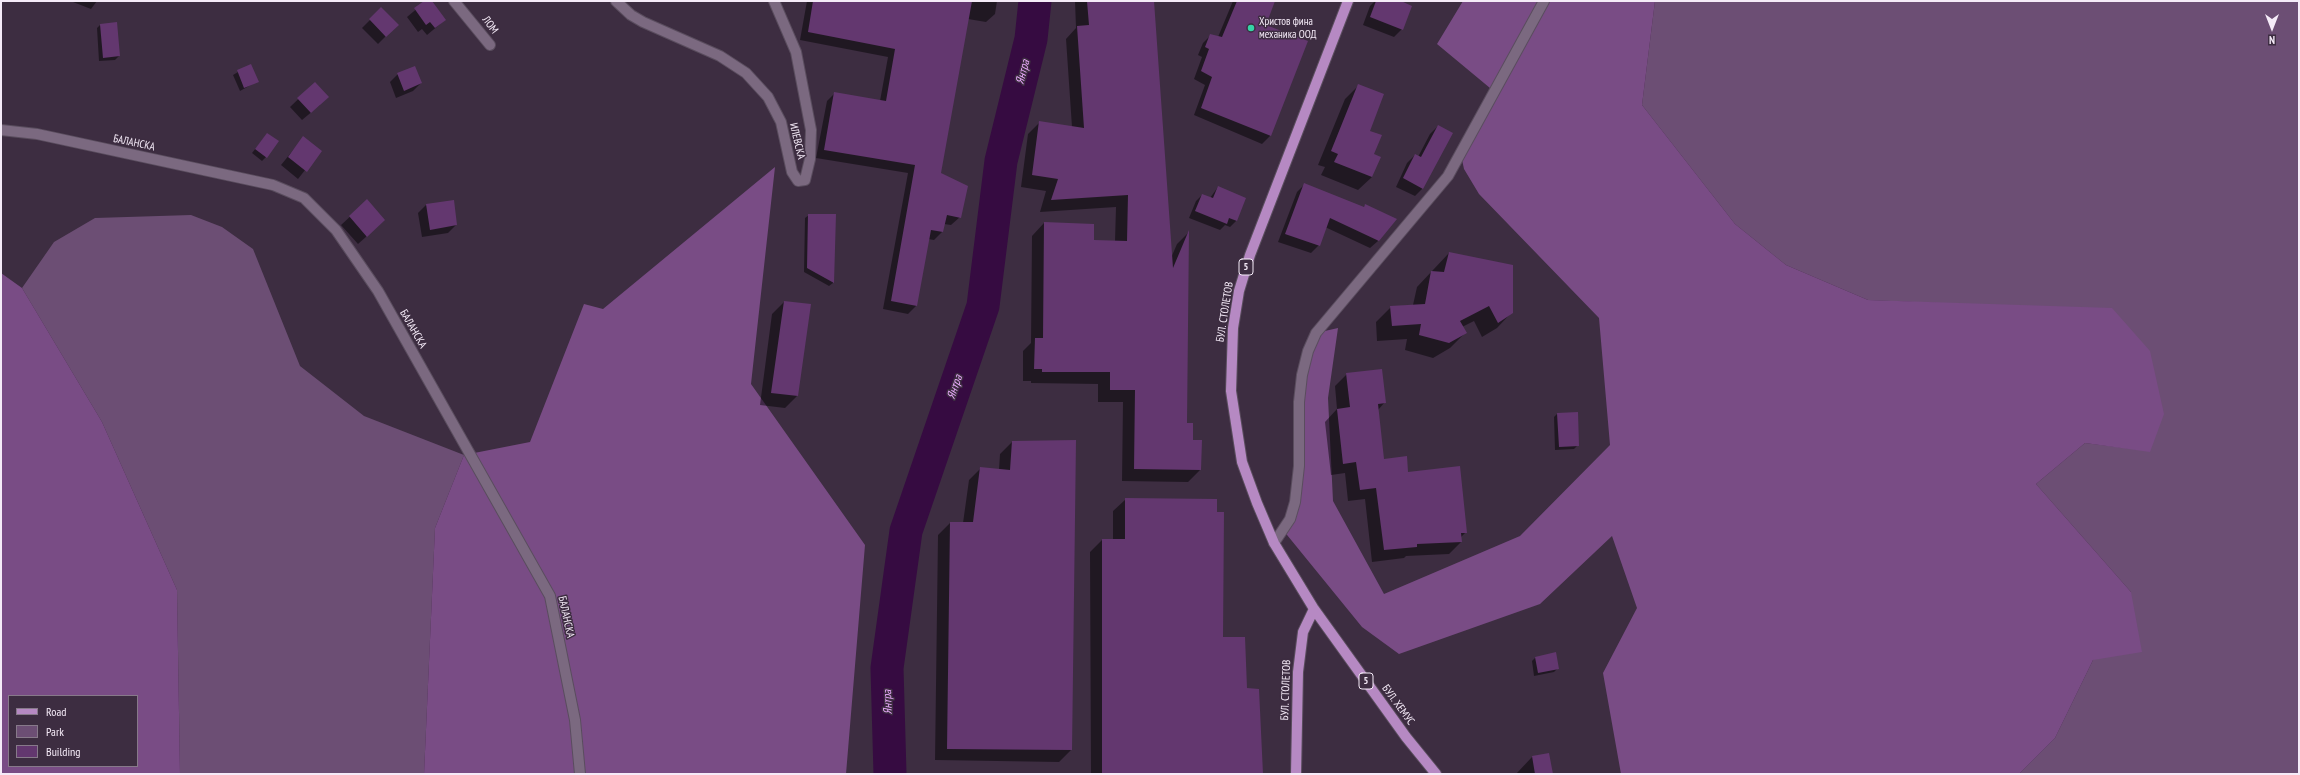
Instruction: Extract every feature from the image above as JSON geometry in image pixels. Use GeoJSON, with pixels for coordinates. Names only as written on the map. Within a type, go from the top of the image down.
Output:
{"type":"FeatureCollection","features":[{"type":"Feature","properties":{"kind":"main road","name":"БУЛ. СТОЛЕТОВ"},"geometry":{"type":"LineString","coordinates":[[1274,543],[1242,462],[1231,391],[1233,328],[1239,291],[1250,255],[1348,1]]}},
{"type":"Feature","properties":{"kind":"main road","name":"5"},"geometry":{"type":"LineString","coordinates":[[1274,543],[1314,609]]}},
{"type":"Feature","properties":{"kind":"main road","name":"БУЛ. СТОЛЕТОВ"},"geometry":{"type":"LineString","coordinates":[[1296,774],[1298,672],[1303,632],[1314,609]]}},
{"type":"Feature","properties":{"kind":"main road","name":"БУЛ. ХЕМУС"},"geometry":{"type":"LineString","coordinates":[[1314,609],[1406,737],[1436,774]]}},
{"type":"Feature","properties":{"kind":"street","name":"ЛОМ"},"geometry":{"type":"LineString","coordinates":[[454,1],[490,45]]}},
{"type":"Feature","properties":{"kind":"street","name":"ИЛЕВСКА"},"geometry":{"type":"LineString","coordinates":[[616,1],[637,18],[720,56],[746,73],[768,97],[781,122],[792,172],[798,181],[805,180],[810,159],[811,130],[796,52],[774,1]]}},
{"type":"Feature","properties":{"kind":"street"},"geometry":{"type":"LineString","coordinates":[[1274,543],[1290,519],[1295,502],[1299,466],[1299,402],[1302,375],[1308,351],[1316,333],[1448,176],[1544,1]]}},
{"type":"Feature","properties":{"kind":"street","name":"БАЛАНСКА"},"geometry":{"type":"LineString","coordinates":[[1,130],[37,134],[272,185],[304,198],[336,230],[378,291],[550,596],[575,720],[580,774]]}},
{"type":"Feature","properties":{"kind":"green space"},"geometry":{"type":"Polygon","coordinates":[[[1655,1],[2299,1],[2299,774],[2019,774],[2055,738],[2093,660],[2131,592],[2036,484],[2085,443],[2150,451],[1982,305],[1868,300],[1786,265],[1735,224],[1642,105],[1655,1]]]}},
{"type":"Feature","properties":{"kind":"green space"},"geometry":{"type":"Polygon","coordinates":[[[191,215],[222,227],[253,249],[300,366],[364,416],[464,455],[435,528],[424,774],[180,774],[177,590],[102,422],[22,288],[54,242],[95,218],[191,215]]]}},
{"type":"Feature","properties":{"kind":"shaded area"},"geometry":{"type":"Polygon","coordinates":[[[1463,1],[1655,1],[1642,105],[1735,224],[1786,265],[1868,300],[2112,308],[2150,351],[2164,414],[2150,452],[2085,443],[2036,484],[2131,592],[2142,652],[2093,660],[2055,738],[2019,774],[1621,774],[1603,673],[1637,608],[1612,536],[1540,604],[1399,654],[1362,627],[1283,530],[1295,501],[1299,402],[1316,333],[1338,328],[1328,398],[1333,501],[1384,594],[1520,536],[1610,445],[1599,318],[1479,194],[1464,169],[1461,155],[1496,93],[1437,44],[1463,1]]]}},
{"type":"Feature","properties":{"kind":"shaded area"},"geometry":{"type":"Polygon","coordinates":[[[775,167],[751,384],[865,545],[846,774],[424,774],[435,528],[464,455],[530,442],[584,304],[603,309],[775,167]]]}},
{"type":"Feature","properties":{"kind":"shaded area"},"geometry":{"type":"Polygon","coordinates":[[[1,273],[22,288],[102,422],[177,590],[180,774],[1,774],[1,273]]]}},
{"type":"Feature","properties":{"kind":"building"},"geometry":{"type":"Polygon","coordinates":[[[424,1],[432,1],[446,20],[435,28],[430,22],[426,25],[414,8],[424,1]]]}},
{"type":"Feature","properties":{"kind":"building"},"geometry":{"type":"Polygon","coordinates":[[[813,1],[972,1],[941,173],[968,186],[961,218],[947,215],[943,232],[931,230],[917,306],[891,301],[915,165],[824,150],[834,92],[886,101],[895,49],[808,32],[813,1]]]}},
{"type":"Feature","properties":{"kind":"building"},"geometry":{"type":"Polygon","coordinates":[[[1087,1],[1154,1],[1173,268],[1189,230],[1187,423],[1193,423],[1193,440],[1202,440],[1201,470],[1134,469],[1135,390],[1110,390],[1110,372],[1042,372],[1042,369],[1034,369],[1035,338],[1043,338],[1044,222],[1094,224],[1094,240],[1127,241],[1128,195],[1051,200],[1058,179],[1032,175],[1039,121],[1084,128],[1077,26],[1089,25],[1087,1]]]}},
{"type":"Feature","properties":{"kind":"building"},"geometry":{"type":"Polygon","coordinates":[[[1237,1],[1275,1],[1266,25],[1308,41],[1271,136],[1201,108],[1212,77],[1201,71],[1209,49],[1205,47],[1210,34],[1222,37],[1237,1]]]}},
{"type":"Feature","properties":{"kind":"building"},"geometry":{"type":"Polygon","coordinates":[[[1376,1],[1401,1],[1412,6],[1403,30],[1370,17],[1376,1]]]}},
{"type":"Feature","properties":{"kind":"building"},"geometry":{"type":"Polygon","coordinates":[[[381,7],[399,25],[386,37],[369,19],[381,7]]]}},
{"type":"Feature","properties":{"kind":"building"},"geometry":{"type":"Polygon","coordinates":[[[117,22],[120,56],[103,58],[100,24],[117,22]]]}},
{"type":"Feature","properties":{"kind":"building"},"geometry":{"type":"Polygon","coordinates":[[[251,64],[259,82],[244,88],[237,70],[251,64]]]}},
{"type":"Feature","properties":{"kind":"building"},"geometry":{"type":"Polygon","coordinates":[[[415,66],[422,83],[404,91],[397,73],[415,66]]]}},
{"type":"Feature","properties":{"kind":"building"},"geometry":{"type":"Polygon","coordinates":[[[315,82],[329,97],[311,113],[297,98],[315,82]]]}},
{"type":"Feature","properties":{"kind":"building"},"geometry":{"type":"Polygon","coordinates":[[[1358,84],[1384,94],[1370,131],[1382,135],[1374,154],[1381,157],[1372,177],[1334,162],[1338,154],[1331,151],[1358,84]]]}},
{"type":"Feature","properties":{"kind":"building"},"geometry":{"type":"Polygon","coordinates":[[[1438,125],[1453,133],[1423,189],[1403,178],[1415,154],[1421,157],[1438,125]]]}},
{"type":"Feature","properties":{"kind":"building"},"geometry":{"type":"Polygon","coordinates":[[[267,133],[279,141],[267,158],[255,149],[267,133]]]}},
{"type":"Feature","properties":{"kind":"building"},"geometry":{"type":"Polygon","coordinates":[[[303,136],[322,151],[307,172],[288,157],[303,136]]]}},
{"type":"Feature","properties":{"kind":"building"},"geometry":{"type":"Polygon","coordinates":[[[1304,183],[1364,207],[1365,204],[1397,219],[1379,241],[1330,218],[1320,246],[1285,234],[1304,183]]]}},
{"type":"Feature","properties":{"kind":"building"},"geometry":{"type":"Polygon","coordinates":[[[1218,186],[1246,198],[1237,221],[1229,218],[1227,224],[1195,211],[1202,194],[1213,198],[1218,186]]]}},
{"type":"Feature","properties":{"kind":"building"},"geometry":{"type":"Polygon","coordinates":[[[367,199],[385,220],[367,237],[349,216],[367,199]]]}},
{"type":"Feature","properties":{"kind":"building"},"geometry":{"type":"Polygon","coordinates":[[[454,200],[457,225],[430,230],[426,204],[454,200]]]}},
{"type":"Feature","properties":{"kind":"building"},"geometry":{"type":"Polygon","coordinates":[[[808,214],[836,214],[834,283],[807,268],[808,214]]]}},
{"type":"Feature","properties":{"kind":"building"},"geometry":{"type":"Polygon","coordinates":[[[1449,252],[1513,265],[1513,313],[1498,323],[1489,306],[1460,321],[1467,333],[1449,343],[1419,335],[1421,324],[1392,326],[1390,306],[1425,304],[1431,271],[1444,272],[1449,252]]]}},
{"type":"Feature","properties":{"kind":"building"},"geometry":{"type":"Polygon","coordinates":[[[784,301],[811,304],[798,396],[771,393],[784,301]]]}},
{"type":"Feature","properties":{"kind":"building"},"geometry":{"type":"Polygon","coordinates":[[[1382,369],[1386,403],[1378,404],[1384,459],[1407,456],[1408,472],[1460,466],[1467,533],[1461,533],[1462,542],[1417,544],[1417,547],[1384,550],[1376,488],[1360,490],[1356,462],[1343,464],[1337,409],[1350,407],[1346,373],[1382,369]]]}},
{"type":"Feature","properties":{"kind":"building"},"geometry":{"type":"Polygon","coordinates":[[[1578,412],[1579,446],[1559,447],[1557,413],[1578,412]]]}},
{"type":"Feature","properties":{"kind":"building"},"geometry":{"type":"Polygon","coordinates":[[[1076,440],[1072,750],[947,749],[950,522],[973,522],[980,467],[1010,470],[1012,441],[1076,440]]]}},
{"type":"Feature","properties":{"kind":"building"},"geometry":{"type":"Polygon","coordinates":[[[1125,498],[1217,499],[1217,512],[1224,512],[1223,637],[1245,637],[1247,688],[1259,689],[1263,774],[1102,774],[1102,539],[1125,539],[1125,498]]]}},
{"type":"Feature","properties":{"kind":"building"},"geometry":{"type":"Polygon","coordinates":[[[1556,652],[1559,669],[1538,673],[1535,657],[1556,652]]]}},
{"type":"Feature","properties":{"kind":"building"},"geometry":{"type":"Polygon","coordinates":[[[1549,753],[1553,774],[1535,774],[1532,756],[1549,753]]]}},
{"type":"Feature","properties":{"kind":"waterway","name":"Янтра"},"geometry":{"type":"LineString","coordinates":[[890,774],[887,668],[906,531],[983,306],[1001,161],[1031,39],[1035,1]]}},
{"type":"Feature","properties":{"kind":"place","name":"Христов фина механика ООД"},"geometry":{"type":"Point","coordinates":[1251,28]}}]}
